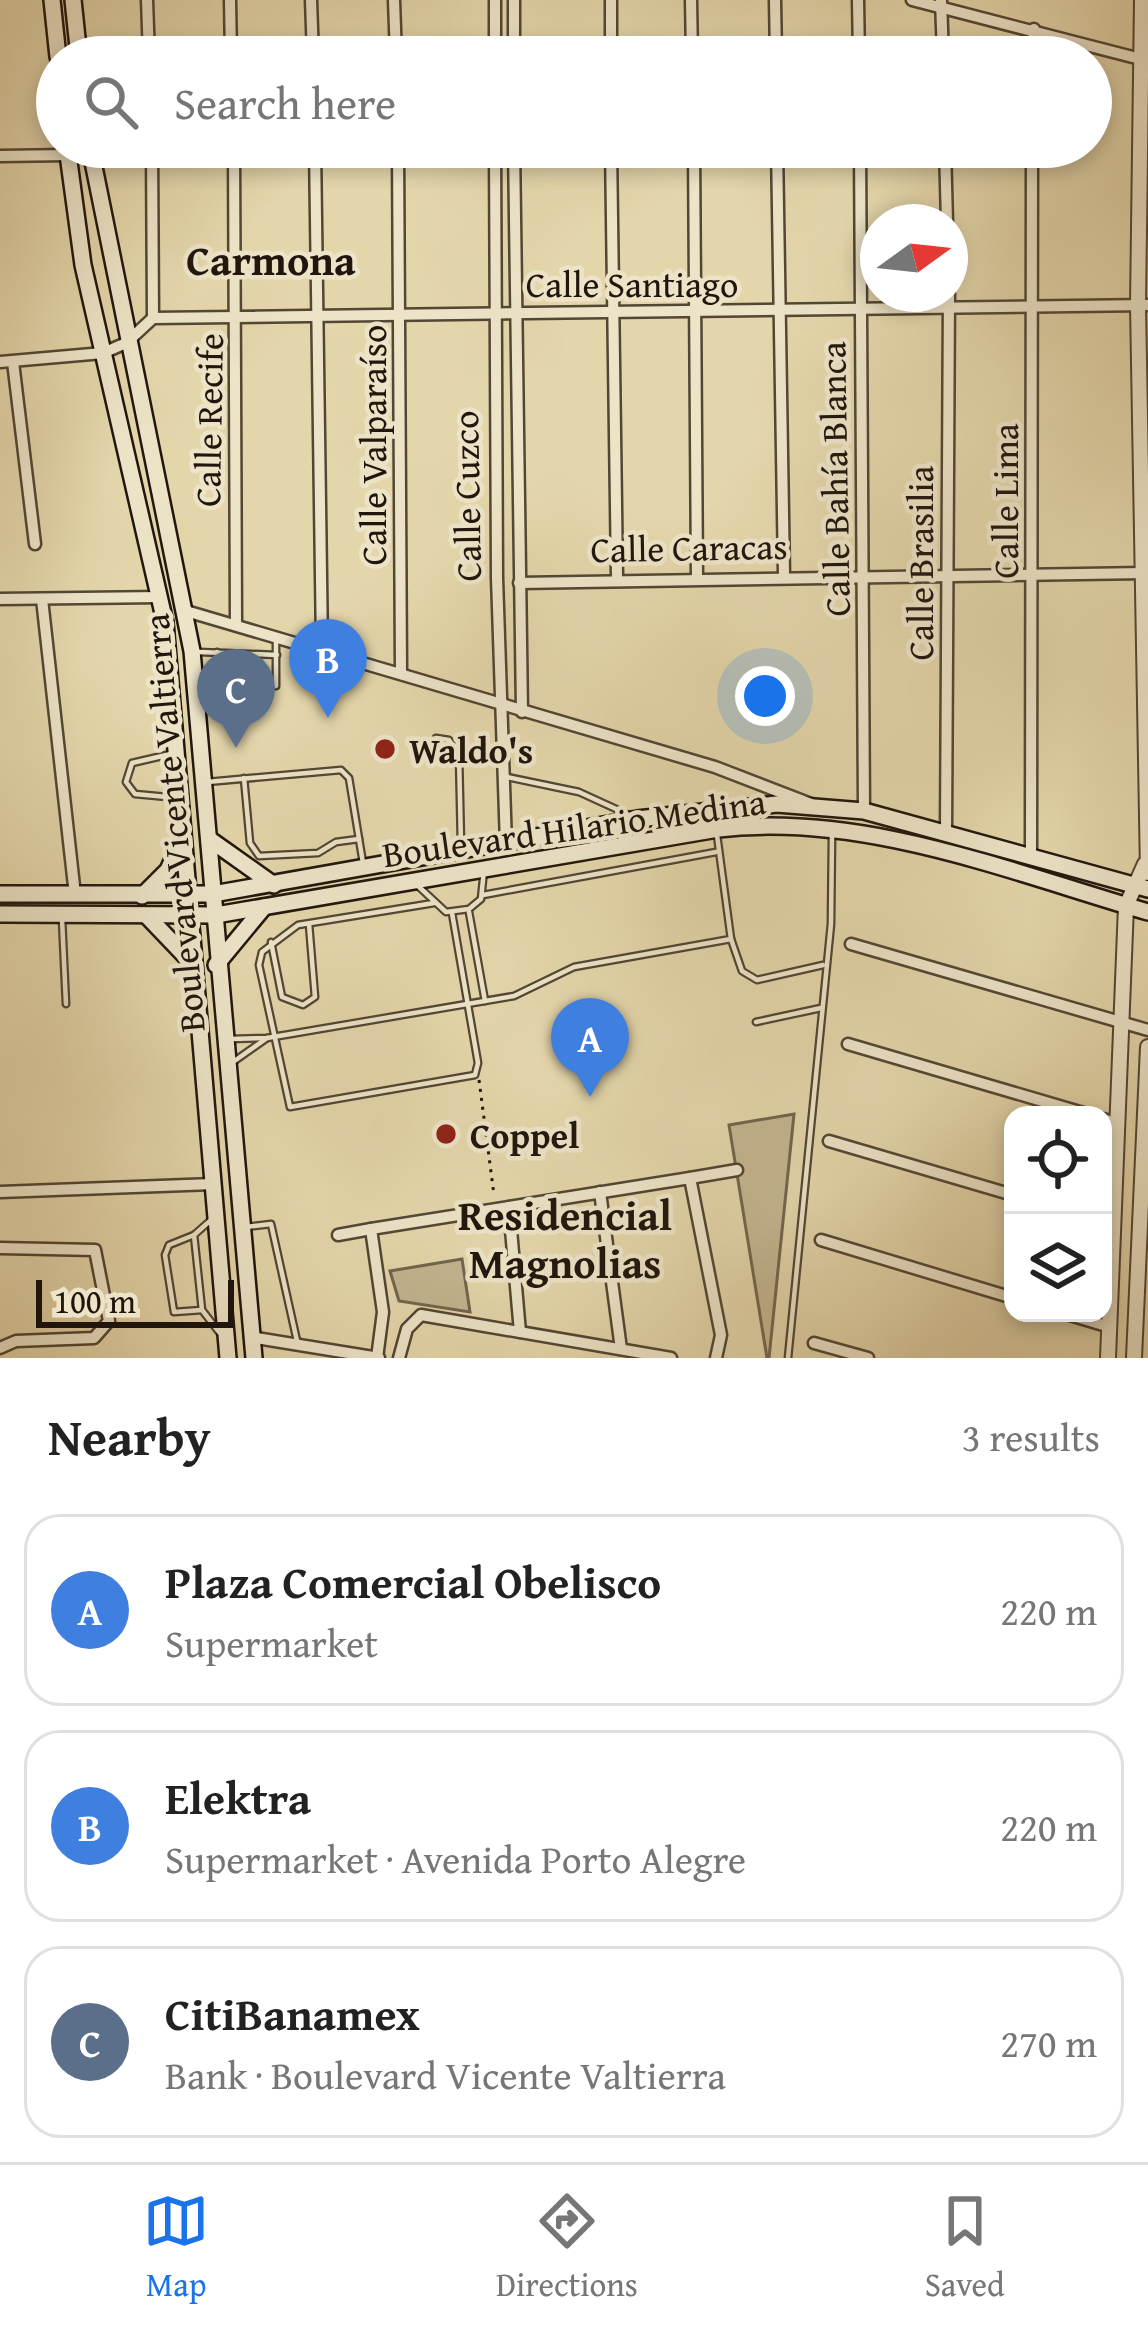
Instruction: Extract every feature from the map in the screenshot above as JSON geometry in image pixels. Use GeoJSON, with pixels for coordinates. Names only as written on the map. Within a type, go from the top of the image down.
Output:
{"type":"FeatureCollection","features":[{"type":"Feature","properties":{"kind":"main road"},"geometry":{"type":"LineString","coordinates":[[52,0],[56,36]]}},
{"type":"Feature","properties":{"kind":"main road"},"geometry":{"type":"LineString","coordinates":[[73,0],[77,36]]}},
{"type":"Feature","properties":{"kind":"main road","name":"Boulevard Vicente Valtierra"},"geometry":{"type":"LineString","coordinates":[[70,168],[83,265],[161,597],[227,1350]]}},
{"type":"Feature","properties":{"kind":"main road","name":"Boulevard Vicente Valtierra"},"geometry":{"type":"LineString","coordinates":[[94,168],[192,652],[254,1358]]}},
{"type":"Feature","properties":{"kind":"main road","name":"Boulevard Hilario Medina"},"geometry":{"type":"LineString","coordinates":[[0,894],[213,894],[637,819],[724,806],[811,804],[864,811],[1140,887]]}},
{"type":"Feature","properties":{"kind":"main road","name":"Boulevard Hilario Medina"},"geometry":{"type":"LineString","coordinates":[[0,914],[216,915],[718,830],[832,829],[915,845],[1148,912]]}},
{"type":"Feature","properties":{"kind":"main road"},"geometry":{"type":"LineString","coordinates":[[142,896],[169,870],[183,831]]}},
{"type":"Feature","properties":{"kind":"main road"},"geometry":{"type":"LineString","coordinates":[[212,841],[274,885]]}},
{"type":"Feature","properties":{"kind":"main road"},"geometry":{"type":"LineString","coordinates":[[216,965],[264,908]]}},
{"type":"Feature","properties":{"kind":"main road"},"geometry":{"type":"LineString","coordinates":[[148,917],[195,966]]}},
{"type":"Feature","properties":{"kind":"street"},"geometry":{"type":"LineString","coordinates":[[147,0],[148,36]]}},
{"type":"Feature","properties":{"kind":"street"},"geometry":{"type":"LineString","coordinates":[[230,0],[231,36]]}},
{"type":"Feature","properties":{"kind":"street"},"geometry":{"type":"LineString","coordinates":[[311,0],[312,36]]}},
{"type":"Feature","properties":{"kind":"street"},"geometry":{"type":"LineString","coordinates":[[394,0],[395,36]]}},
{"type":"Feature","properties":{"kind":"street"},"geometry":{"type":"LineString","coordinates":[[495,0],[495,36]]}},
{"type":"Feature","properties":{"kind":"street"},"geometry":{"type":"LineString","coordinates":[[514,0],[514,36]]}},
{"type":"Feature","properties":{"kind":"street"},"geometry":{"type":"LineString","coordinates":[[611,0],[611,36]]}},
{"type":"Feature","properties":{"kind":"street"},"geometry":{"type":"LineString","coordinates":[[691,0],[692,36]]}},
{"type":"Feature","properties":{"kind":"street"},"geometry":{"type":"LineString","coordinates":[[775,0],[776,36]]}},
{"type":"Feature","properties":{"kind":"street"},"geometry":{"type":"LineString","coordinates":[[858,0],[859,36]]}},
{"type":"Feature","properties":{"kind":"street"},"geometry":{"type":"LineString","coordinates":[[912,0],[1059,36]]}},
{"type":"Feature","properties":{"kind":"street"},"geometry":{"type":"LineString","coordinates":[[941,4],[942,36]]}},
{"type":"Feature","properties":{"kind":"street"},"geometry":{"type":"LineString","coordinates":[[1112,1106],[1122,1021],[1126,906],[1146,868],[1143,60],[1138,5]]}},
{"type":"Feature","properties":{"kind":"street"},"geometry":{"type":"LineString","coordinates":[[1034,29],[1034,36]]}},
{"type":"Feature","properties":{"kind":"street"},"geometry":{"type":"LineString","coordinates":[[1112,51],[1143,60]]}},
{"type":"Feature","properties":{"kind":"street"},"geometry":{"type":"LineString","coordinates":[[0,156],[36,153]]}},
{"type":"Feature","properties":{"kind":"street"},"geometry":{"type":"LineString","coordinates":[[35,544],[6,362],[103,353],[126,343],[153,318],[152,168]]}},
{"type":"Feature","properties":{"kind":"street","name":"Calle Recife"},"geometry":{"type":"LineString","coordinates":[[235,168],[239,315],[236,622]]}},
{"type":"Feature","properties":{"kind":"street"},"geometry":{"type":"LineString","coordinates":[[316,168],[322,647]]}},
{"type":"Feature","properties":{"kind":"street","name":"Calle Valparaíso"},"geometry":{"type":"LineString","coordinates":[[398,168],[401,671]]}},
{"type":"Feature","properties":{"kind":"street","name":"Calle Cuzco"},"geometry":{"type":"LineString","coordinates":[[495,168],[500,706],[506,844]]}},
{"type":"Feature","properties":{"kind":"street","name":"Calle Cuzco"},"geometry":{"type":"LineString","coordinates":[[514,168],[522,712]]}},
{"type":"Feature","properties":{"kind":"street"},"geometry":{"type":"LineString","coordinates":[[611,168],[617,577]]}},
{"type":"Feature","properties":{"kind":"street"},"geometry":{"type":"LineString","coordinates":[[694,168],[697,578]]}},
{"type":"Feature","properties":{"kind":"street"},"geometry":{"type":"LineString","coordinates":[[777,168],[784,575]]}},
{"type":"Feature","properties":{"kind":"street","name":"Calle Bahía Blanca"},"geometry":{"type":"LineString","coordinates":[[860,168],[861,204]]}},
{"type":"Feature","properties":{"kind":"street"},"geometry":{"type":"LineString","coordinates":[[946,168],[947,204]]}},
{"type":"Feature","properties":{"kind":"street","name":"Calle Lima"},"geometry":{"type":"LineString","coordinates":[[1031,855],[1032,168]]}},
{"type":"Feature","properties":{"kind":"street","name":"Calle Santiago"},"geometry":{"type":"LineString","coordinates":[[968,302],[1143,305]]}},
{"type":"Feature","properties":{"kind":"street","name":"Calle Santiago"},"geometry":{"type":"LineString","coordinates":[[153,318],[860,308]]}},
{"type":"Feature","properties":{"kind":"street","name":"Calle Bahía Blanca"},"geometry":{"type":"LineString","coordinates":[[863,312],[864,811]]}},
{"type":"Feature","properties":{"kind":"street","name":"Calle Brasilia"},"geometry":{"type":"LineString","coordinates":[[946,832],[949,312]]}},
{"type":"Feature","properties":{"kind":"street","name":"Calle Caracas"},"geometry":{"type":"LineString","coordinates":[[519,583],[617,577],[1145,572]]}},
{"type":"Feature","properties":{"kind":"street"},"geometry":{"type":"LineString","coordinates":[[0,599],[161,597]]}},
{"type":"Feature","properties":{"kind":"street"},"geometry":{"type":"LineString","coordinates":[[42,599],[75,895]]}},
{"type":"Feature","properties":{"kind":"street"},"geometry":{"type":"LineString","coordinates":[[186,611],[275,633],[500,706],[770,784],[811,804]]}},
{"type":"Feature","properties":{"kind":"street"},"geometry":{"type":"LineString","coordinates":[[851,944],[1148,1030]]}},
{"type":"Feature","properties":{"kind":"street"},"geometry":{"type":"LineString","coordinates":[[848,1044],[1059,1106]]}},
{"type":"Feature","properties":{"kind":"street"},"geometry":{"type":"LineString","coordinates":[[1134,1358],[1142,1340],[1148,1047]]}},
{"type":"Feature","properties":{"kind":"street"},"geometry":{"type":"LineString","coordinates":[[829,1141],[1004,1192]]}},
{"type":"Feature","properties":{"kind":"street"},"geometry":{"type":"LineString","coordinates":[[338,1234],[737,1170]]}},
{"type":"Feature","properties":{"kind":"street"},"geometry":{"type":"LineString","coordinates":[[690,1178],[721,1335],[716,1358]]}},
{"type":"Feature","properties":{"kind":"street"},"geometry":{"type":"LineString","coordinates":[[0,1192],[213,1184]]}},
{"type":"Feature","properties":{"kind":"street"},"geometry":{"type":"LineString","coordinates":[[600,1192],[621,1349]]}},
{"type":"Feature","properties":{"kind":"street"},"geometry":{"type":"LineString","coordinates":[[503,1208],[520,1332]]}},
{"type":"Feature","properties":{"kind":"street"},"geometry":{"type":"LineString","coordinates":[[250,1336],[378,1358],[383,1312],[371,1229]]}},
{"type":"Feature","properties":{"kind":"street"},"geometry":{"type":"LineString","coordinates":[[821,1240],[1004,1295]]}},
{"type":"Feature","properties":{"kind":"street"},"geometry":{"type":"LineString","coordinates":[[0,1248],[95,1250],[108,1316],[107,1327],[94,1338],[16,1341],[4,1351]]}},
{"type":"Feature","properties":{"kind":"street"},"geometry":{"type":"LineString","coordinates":[[399,1358],[407,1329],[421,1315],[671,1358]]}},
{"type":"Feature","properties":{"kind":"street"},"geometry":{"type":"LineString","coordinates":[[1093,1322],[1110,1327]]}},
{"type":"Feature","properties":{"kind":"street"},"geometry":{"type":"LineString","coordinates":[[1108,1358],[1110,1322]]}},
{"type":"Feature","properties":{"kind":"street"},"geometry":{"type":"LineString","coordinates":[[814,1343],[868,1358]]}},
{"type":"Feature","properties":{"kind":"lane"},"geometry":{"type":"LineString","coordinates":[[197,694],[276,686],[275,633]]}},
{"type":"Feature","properties":{"kind":"lane"},"geometry":{"type":"LineString","coordinates":[[192,652],[277,655]]}},
{"type":"Feature","properties":{"kind":"lane"},"geometry":{"type":"LineString","coordinates":[[217,652],[221,693]]}},
{"type":"Feature","properties":{"kind":"lane"},"geometry":{"type":"LineString","coordinates":[[436,738],[449,740],[459,755],[461,851]]}},
{"type":"Feature","properties":{"kind":"lane"},"geometry":{"type":"LineString","coordinates":[[177,754],[132,763],[125,774],[135,794],[180,799]]}},
{"type":"Feature","properties":{"kind":"lane"},"geometry":{"type":"LineString","coordinates":[[207,782],[341,770],[349,778],[364,869]]}},
{"type":"Feature","properties":{"kind":"lane"},"geometry":{"type":"LineString","coordinates":[[506,777],[580,792],[637,819]]}},
{"type":"Feature","properties":{"kind":"lane"},"geometry":{"type":"LineString","coordinates":[[244,778],[250,843],[259,856],[318,853],[336,842],[358,839]]}},
{"type":"Feature","properties":{"kind":"lane"},"geometry":{"type":"LineString","coordinates":[[788,1358],[826,964],[832,829]]}},
{"type":"Feature","properties":{"kind":"lane"},"geometry":{"type":"LineString","coordinates":[[718,830],[716,852],[731,939],[742,971],[757,980],[826,964]]}},
{"type":"Feature","properties":{"kind":"lane"},"geometry":{"type":"LineString","coordinates":[[413,880],[434,903],[452,913],[469,909],[483,895],[716,852]]}},
{"type":"Feature","properties":{"kind":"lane"},"geometry":{"type":"LineString","coordinates":[[483,895],[484,869]]}},
{"type":"Feature","properties":{"kind":"lane"},"geometry":{"type":"LineString","coordinates":[[434,903],[309,924],[271,942],[259,965],[290,1107],[448,1082],[478,1070],[452,913]]}},
{"type":"Feature","properties":{"kind":"lane"},"geometry":{"type":"LineString","coordinates":[[469,909],[484,1000]]}},
{"type":"Feature","properties":{"kind":"lane"},"geometry":{"type":"LineString","coordinates":[[62,913],[66,1004]]}},
{"type":"Feature","properties":{"kind":"lane"},"geometry":{"type":"LineString","coordinates":[[271,942],[282,997],[303,1005],[315,997],[318,982],[309,924]]}},
{"type":"Feature","properties":{"kind":"lane"},"geometry":{"type":"LineString","coordinates":[[223,1039],[267,1038],[469,1004],[532,991],[574,967],[731,939]]}},
{"type":"Feature","properties":{"kind":"lane"},"geometry":{"type":"LineString","coordinates":[[755,1022],[821,1009]]}},
{"type":"Feature","properties":{"kind":"lane"},"geometry":{"type":"LineString","coordinates":[[226,1066],[267,1038]]}},
{"type":"Feature","properties":{"kind":"lane"},"geometry":{"type":"LineString","coordinates":[[202,1310],[174,1312],[166,1272],[170,1245],[194,1234],[215,1216]]}},
{"type":"Feature","properties":{"kind":"lane"},"geometry":{"type":"LineString","coordinates":[[240,1227],[271,1224],[298,1345]]}},
{"type":"Feature","properties":{"kind":"lane"},"geometry":{"type":"LineString","coordinates":[[194,1234],[202,1310],[227,1350]]}},
{"type":"Feature","properties":{"kind":"path"},"geometry":{"type":"LineString","coordinates":[[478,1070],[503,1208]]}},
{"type":"Feature","properties":{"kind":"shaded area"},"geometry":{"type":"Polygon","coordinates":[[[794,1114],[769,1358],[767,1358],[729,1125],[794,1114]]]}},
{"type":"Feature","properties":{"kind":"shaded area"},"geometry":{"type":"Polygon","coordinates":[[[462,1259],[470,1312],[399,1301],[390,1271],[462,1259]]]}},
{"type":"Feature","properties":{"kind":"place","name":"Elektra"},"geometry":{"type":"Point","coordinates":[328,718]}},
{"type":"Feature","properties":{"kind":"place","name":"CitiBanamex"},"geometry":{"type":"Point","coordinates":[236,748]}},
{"type":"Feature","properties":{"kind":"place","name":"Waldo's"},"geometry":{"type":"Point","coordinates":[385,749]}},
{"type":"Feature","properties":{"kind":"place","name":"Plaza Comercial Obelisco"},"geometry":{"type":"Point","coordinates":[590,1097]}},
{"type":"Feature","properties":{"kind":"place","name":"Coppel"},"geometry":{"type":"Point","coordinates":[446,1134]}},
{"type":"Feature","properties":{"kind":"district","name":"Carmona"},"geometry":{"type":"Point","coordinates":[271,259]}},
{"type":"Feature","properties":{"kind":"district","name":"Residencial Magnolias"},"geometry":{"type":"Point","coordinates":[565,1238]}}]}
